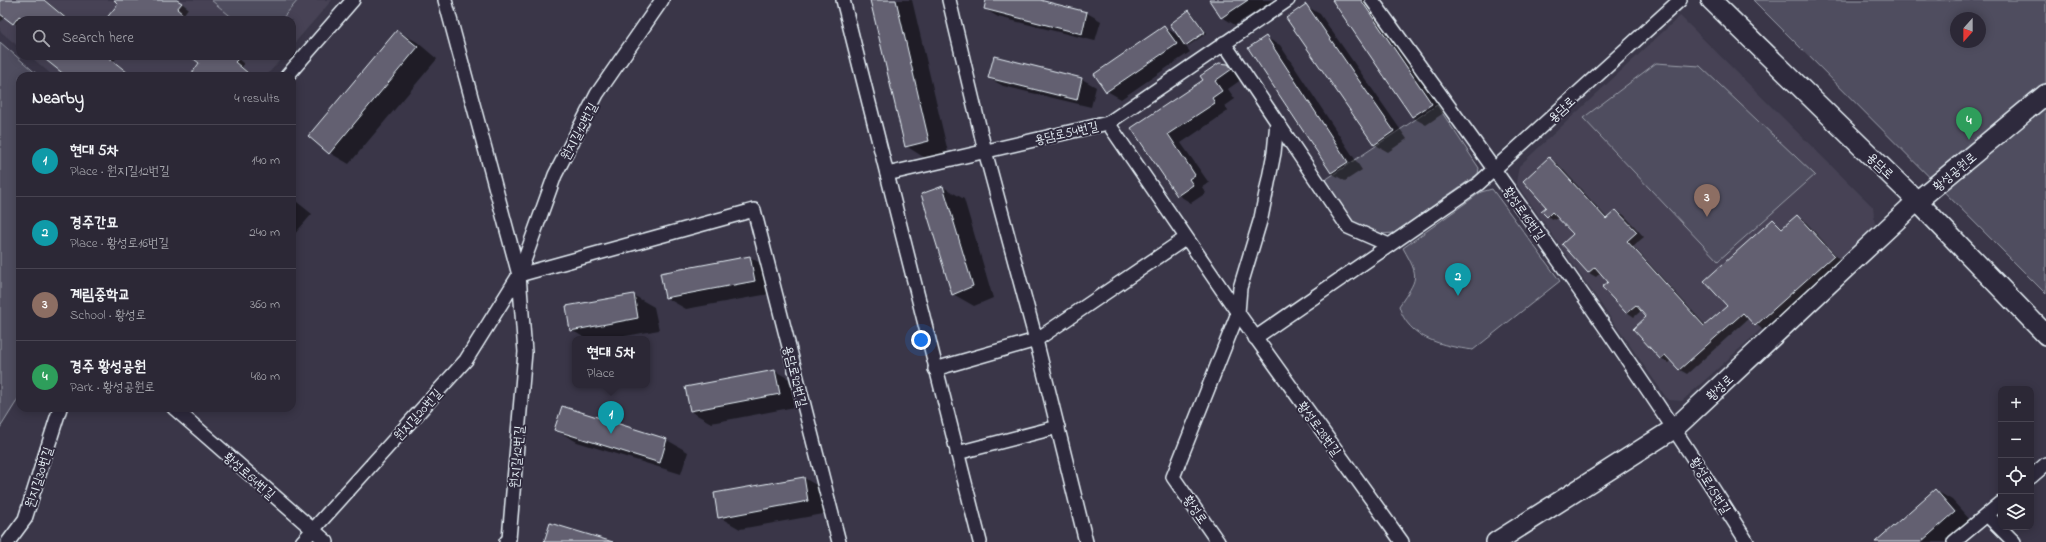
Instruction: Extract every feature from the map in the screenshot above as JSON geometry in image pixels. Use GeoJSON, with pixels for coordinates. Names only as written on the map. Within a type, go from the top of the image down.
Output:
{"type":"FeatureCollection","features":[{"type":"Feature","properties":{"kind":"street"},"geometry":{"type":"LineString","coordinates":[[290,72],[353,0]]}},
{"type":"Feature","properties":{"kind":"street","name":"원지길12번길"},"geometry":{"type":"LineString","coordinates":[[445,0],[519,275],[525,352],[509,539],[506,542]]}},
{"type":"Feature","properties":{"kind":"street","name":"원지길12번길"},"geometry":{"type":"LineString","coordinates":[[519,275],[555,175],[565,154],[597,94],[662,0]]}},
{"type":"Feature","properties":{"kind":"street"},"geometry":{"type":"LineString","coordinates":[[843,0],[935,369],[980,542]]}},
{"type":"Feature","properties":{"kind":"street"},"geometry":{"type":"LineString","coordinates":[[949,0],[985,151],[1036,340],[1086,542]]}},
{"type":"Feature","properties":{"kind":"street","name":"용담로54번길"},"geometry":{"type":"LineString","coordinates":[[887,174],[1108,123],[1288,0]]}},
{"type":"Feature","properties":{"kind":"street","name":"황성로16번길"},"geometry":{"type":"LineString","coordinates":[[1372,0],[1495,170],[1675,428]]}},
{"type":"Feature","properties":{"kind":"street","name":"용담로"},"geometry":{"type":"LineString","coordinates":[[1256,338],[1478,184],[1680,0]]}},
{"type":"Feature","properties":{"kind":"street","name":"용담로"},"geometry":{"type":"LineString","coordinates":[[1711,0],[1917,201],[2046,335]]}},
{"type":"Feature","properties":{"kind":"street"},"geometry":{"type":"LineString","coordinates":[[1224,43],[1348,227],[1389,245]]}},
{"type":"Feature","properties":{"kind":"street","name":"황성공원로"},"geometry":{"type":"LineString","coordinates":[[1917,201],[2046,94]]}},
{"type":"Feature","properties":{"kind":"street"},"geometry":{"type":"LineString","coordinates":[[1238,313],[1240,288],[1261,218],[1274,152],[1277,122]]}},
{"type":"Feature","properties":{"kind":"street","name":"황성로28번길"},"geometry":{"type":"LineString","coordinates":[[1108,123],[1238,313],[1402,542]]}},
{"type":"Feature","properties":{"kind":"street","name":"황성로"},"geometry":{"type":"LineString","coordinates":[[1496,542],[1675,428],[1917,201]]}},
{"type":"Feature","properties":{"kind":"street","name":"용담로92번길"},"geometry":{"type":"LineString","coordinates":[[519,275],[754,210],[839,542]]}},
{"type":"Feature","properties":{"kind":"street"},"geometry":{"type":"LineString","coordinates":[[935,369],[1036,340],[1186,238]]}},
{"type":"Feature","properties":{"kind":"street","name":"원지길20번길"},"geometry":{"type":"LineString","coordinates":[[302,542],[466,360],[519,275]]}},
{"type":"Feature","properties":{"kind":"street","name":"황성로"},"geometry":{"type":"LineString","coordinates":[[1218,542],[1173,477],[1238,313]]}},
{"type":"Feature","properties":{"kind":"street","name":"원지길30번길"},"geometry":{"type":"LineString","coordinates":[[8,542],[25,519],[59,412]]}},
{"type":"Feature","properties":{"kind":"street","name":"황성로64번길"},"geometry":{"type":"LineString","coordinates":[[179,412],[312,530],[328,542]]}},
{"type":"Feature","properties":{"kind":"street"},"geometry":{"type":"LineString","coordinates":[[957,453],[1058,426]]}},
{"type":"Feature","properties":{"kind":"street","name":"황성로15번길"},"geometry":{"type":"LineString","coordinates":[[1675,428],[1747,542]]}},
{"type":"Feature","properties":{"kind":"street"},"geometry":{"type":"LineString","coordinates":[[2034,474],[2046,464]]}},
{"type":"Feature","properties":{"kind":"street"},"geometry":{"type":"LineString","coordinates":[[1954,542],[1998,505]]}},
{"type":"Feature","properties":{"kind":"street"},"geometry":{"type":"LineString","coordinates":[[1987,514],[2014,542]]}},
{"type":"Feature","properties":{"kind":"shaded area"},"geometry":{"type":"Polygon","coordinates":[[[0,0],[332,0],[296,41],[296,16],[16,16],[16,45],[0,31],[0,0]]]}},
{"type":"Feature","properties":{"kind":"shaded area"},"geometry":{"type":"Polygon","coordinates":[[[211,0],[298,0],[284,16],[230,16],[211,0]]]}},
{"type":"Feature","properties":{"kind":"shaded area"},"geometry":{"type":"Polygon","coordinates":[[[1753,0],[2046,0],[2046,294],[1753,0]]]}},
{"type":"Feature","properties":{"kind":"shaded area"},"geometry":{"type":"Polygon","coordinates":[[[1680,16],[1873,207],[1875,226],[1682,401],[1668,400],[1516,183],[1519,166],[1680,16]]]}},
{"type":"Feature","properties":{"kind":"shaded area"},"geometry":{"type":"Polygon","coordinates":[[[0,42],[16,56],[16,60],[21,60],[34,72],[16,72],[16,402],[0,428],[0,42]]]}},
{"type":"Feature","properties":{"kind":"shaded area"},"geometry":{"type":"Polygon","coordinates":[[[35,60],[280,60],[270,72],[48,72],[35,60]]]}},
{"type":"Feature","properties":{"kind":"shaded area"},"geometry":{"type":"Polygon","coordinates":[[[1656,63],[1700,66],[1815,175],[1718,261],[1583,118],[1656,63]]]}},
{"type":"Feature","properties":{"kind":"shaded area"},"geometry":{"type":"Polygon","coordinates":[[[1437,105],[1479,168],[1478,174],[1394,233],[1380,234],[1353,222],[1322,182],[1437,105]]]}},
{"type":"Feature","properties":{"kind":"shaded area"},"geometry":{"type":"Polygon","coordinates":[[[1492,189],[1560,281],[1473,350],[1450,346],[1428,339],[1410,326],[1399,306],[1410,289],[1414,278],[1412,266],[1403,248],[1481,192],[1492,189]]]}},
{"type":"Feature","properties":{"kind":"building"},"geometry":{"type":"Polygon","coordinates":[[[0,0],[44,0],[63,16],[16,16],[16,20],[13,24],[0,14],[0,0]]]}},
{"type":"Feature","properties":{"kind":"building"},"geometry":{"type":"Polygon","coordinates":[[[114,0],[177,0],[182,3],[177,9],[185,16],[108,16],[118,4],[114,0]]]}},
{"type":"Feature","properties":{"kind":"building"},"geometry":{"type":"Polygon","coordinates":[[[870,0],[896,0],[929,141],[905,147],[870,0]]]}},
{"type":"Feature","properties":{"kind":"building"},"geometry":{"type":"Polygon","coordinates":[[[986,0],[1040,0],[1087,12],[1082,34],[984,9],[986,0]]]}},
{"type":"Feature","properties":{"kind":"building"},"geometry":{"type":"Polygon","coordinates":[[[1209,0],[1248,0],[1221,18],[1209,0]]]}},
{"type":"Feature","properties":{"kind":"building"},"geometry":{"type":"Polygon","coordinates":[[[1332,0],[1361,0],[1432,104],[1412,117],[1332,0]]]}},
{"type":"Feature","properties":{"kind":"building"},"geometry":{"type":"Polygon","coordinates":[[[1306,4],[1394,131],[1374,145],[1286,18],[1306,4]]]}},
{"type":"Feature","properties":{"kind":"building"},"geometry":{"type":"Polygon","coordinates":[[[1189,10],[1205,32],[1185,46],[1170,24],[1189,10]]]}},
{"type":"Feature","properties":{"kind":"building"},"geometry":{"type":"Polygon","coordinates":[[[1164,26],[1177,44],[1106,92],[1094,74],[1164,26]]]}},
{"type":"Feature","properties":{"kind":"building"},"geometry":{"type":"Polygon","coordinates":[[[397,30],[418,47],[329,154],[308,136],[397,30]]]}},
{"type":"Feature","properties":{"kind":"building"},"geometry":{"type":"Polygon","coordinates":[[[1266,36],[1348,162],[1331,173],[1248,48],[1266,36]]]}},
{"type":"Feature","properties":{"kind":"building"},"geometry":{"type":"Polygon","coordinates":[[[994,56],[1082,78],[1077,100],[988,78],[994,56]]]}},
{"type":"Feature","properties":{"kind":"building"},"geometry":{"type":"Polygon","coordinates":[[[46,60],[112,60],[127,72],[61,72],[46,60]]]}},
{"type":"Feature","properties":{"kind":"building"},"geometry":{"type":"Polygon","coordinates":[[[195,60],[237,60],[235,62],[247,72],[193,72],[199,63],[195,60]]]}},
{"type":"Feature","properties":{"kind":"building"},"geometry":{"type":"Polygon","coordinates":[[[1219,63],[1228,64],[1232,69],[1215,81],[1222,91],[1212,98],[1215,103],[1168,134],[1195,175],[1189,179],[1193,185],[1177,196],[1131,128],[1203,80],[1200,76],[1219,63]]]}},
{"type":"Feature","properties":{"kind":"building"},"geometry":{"type":"Polygon","coordinates":[[[1549,157],[1606,219],[1616,210],[1637,232],[1627,241],[1704,326],[1727,306],[1704,281],[1773,219],[1782,228],[1797,215],[1834,255],[1755,326],[1743,313],[1679,370],[1665,355],[1660,359],[1633,329],[1646,317],[1636,305],[1626,313],[1602,287],[1608,282],[1595,267],[1588,273],[1562,244],[1573,234],[1552,212],[1547,217],[1541,211],[1546,207],[1523,181],[1549,157]]]}},
{"type":"Feature","properties":{"kind":"building"},"geometry":{"type":"Polygon","coordinates":[[[943,186],[973,286],[952,295],[921,194],[943,186]]]}},
{"type":"Feature","properties":{"kind":"building"},"geometry":{"type":"Polygon","coordinates":[[[750,256],[755,281],[665,298],[660,273],[750,256]]]}},
{"type":"Feature","properties":{"kind":"building"},"geometry":{"type":"Polygon","coordinates":[[[634,294],[638,318],[570,331],[566,306],[634,294]]]}},
{"type":"Feature","properties":{"kind":"building"},"geometry":{"type":"Polygon","coordinates":[[[775,370],[780,394],[690,411],[685,387],[775,370]]]}},
{"type":"Feature","properties":{"kind":"building"},"geometry":{"type":"Polygon","coordinates":[[[562,406],[667,439],[660,463],[554,430],[562,406]]]}},
{"type":"Feature","properties":{"kind":"building"},"geometry":{"type":"Polygon","coordinates":[[[804,477],[808,501],[718,518],[714,493],[804,477]]]}},
{"type":"Feature","properties":{"kind":"building"},"geometry":{"type":"Polygon","coordinates":[[[1935,489],[1955,512],[1921,542],[1875,542],[1935,489]]]}},
{"type":"Feature","properties":{"kind":"building"},"geometry":{"type":"Polygon","coordinates":[[[550,523],[613,542],[544,542],[550,523]]]}},
{"type":"Feature","properties":{"kind":"place","name":"경주 황성공원"},"geometry":{"type":"Point","coordinates":[1969,140]}},
{"type":"Feature","properties":{"kind":"place","name":"계림중학교"},"geometry":{"type":"Point","coordinates":[1707,217]}},
{"type":"Feature","properties":{"kind":"place","name":"경주간묘"},"geometry":{"type":"Point","coordinates":[1458,296]}},
{"type":"Feature","properties":{"kind":"place","name":"현대 5차"},"geometry":{"type":"Point","coordinates":[611,434]}}]}
